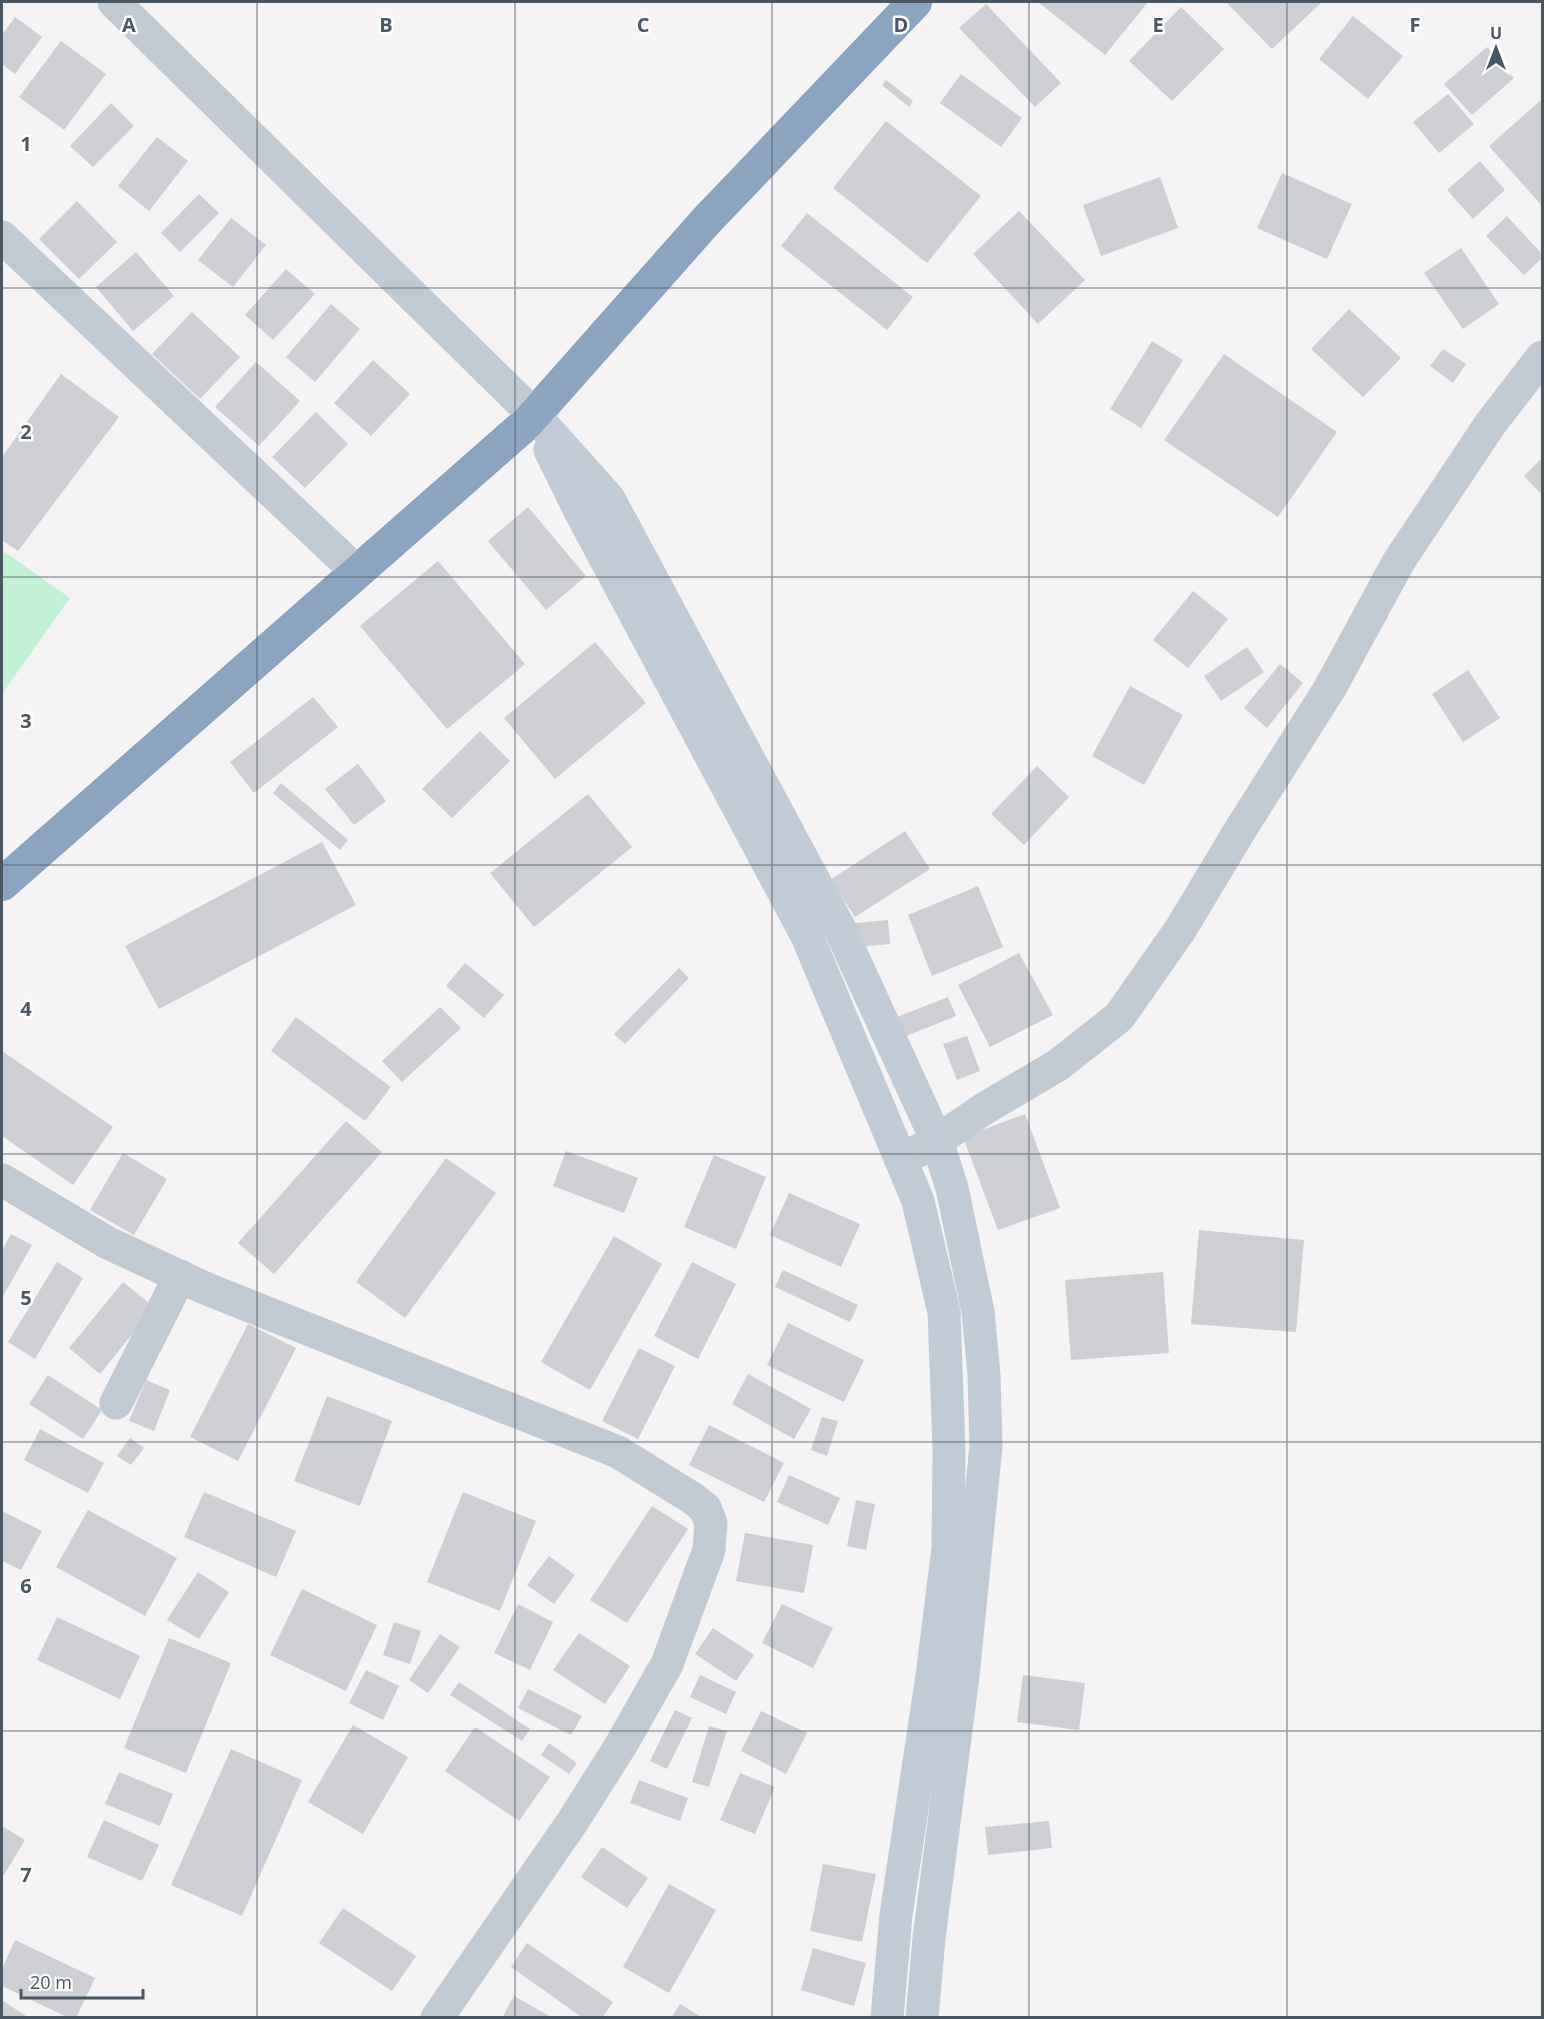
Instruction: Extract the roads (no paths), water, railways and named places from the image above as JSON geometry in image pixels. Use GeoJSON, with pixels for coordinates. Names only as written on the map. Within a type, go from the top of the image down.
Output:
{"type":"FeatureCollection","features":[{"type":"Feature","properties":{"kind":"highway"},"geometry":{"type":"LineString","coordinates":[[2,884],[528,423],[707,220],[915,2]]}},
{"type":"Feature","properties":{"kind":"street"},"geometry":{"type":"LineString","coordinates":[[114,2],[534,415],[609,499],[840,929],[937,1142],[952,1188],[978,1312],[984,1374],[986,1446],[963,1676],[929,1938],[922,2018]]}},
{"type":"Feature","properties":{"kind":"street"},"geometry":{"type":"LineString","coordinates":[[2,237],[357,572]]}},
{"type":"Feature","properties":{"kind":"street"},"geometry":{"type":"LineString","coordinates":[[902,1159],[937,1142],[982,1110],[1058,1065],[1119,1017],[1180,930],[1330,688],[1399,561],[1491,423],[1542,357]]}},
{"type":"Feature","properties":{"kind":"street"},"geometry":{"type":"LineString","coordinates":[[534,415],[580,511],[807,936],[918,1201],[944,1312],[948,1416],[948,1548],[932,1676],[896,1915],[887,2018]]}},
{"type":"Feature","properties":{"kind":"street"},"geometry":{"type":"LineString","coordinates":[[2,1180],[108,1243],[207,1289],[618,1452],[705,1508],[711,1523],[709,1550],[667,1664],[573,1821],[437,2018]]}},
{"type":"Feature","properties":{"kind":"street"},"geometry":{"type":"LineString","coordinates":[[116,1402],[180,1276]]}}]}
